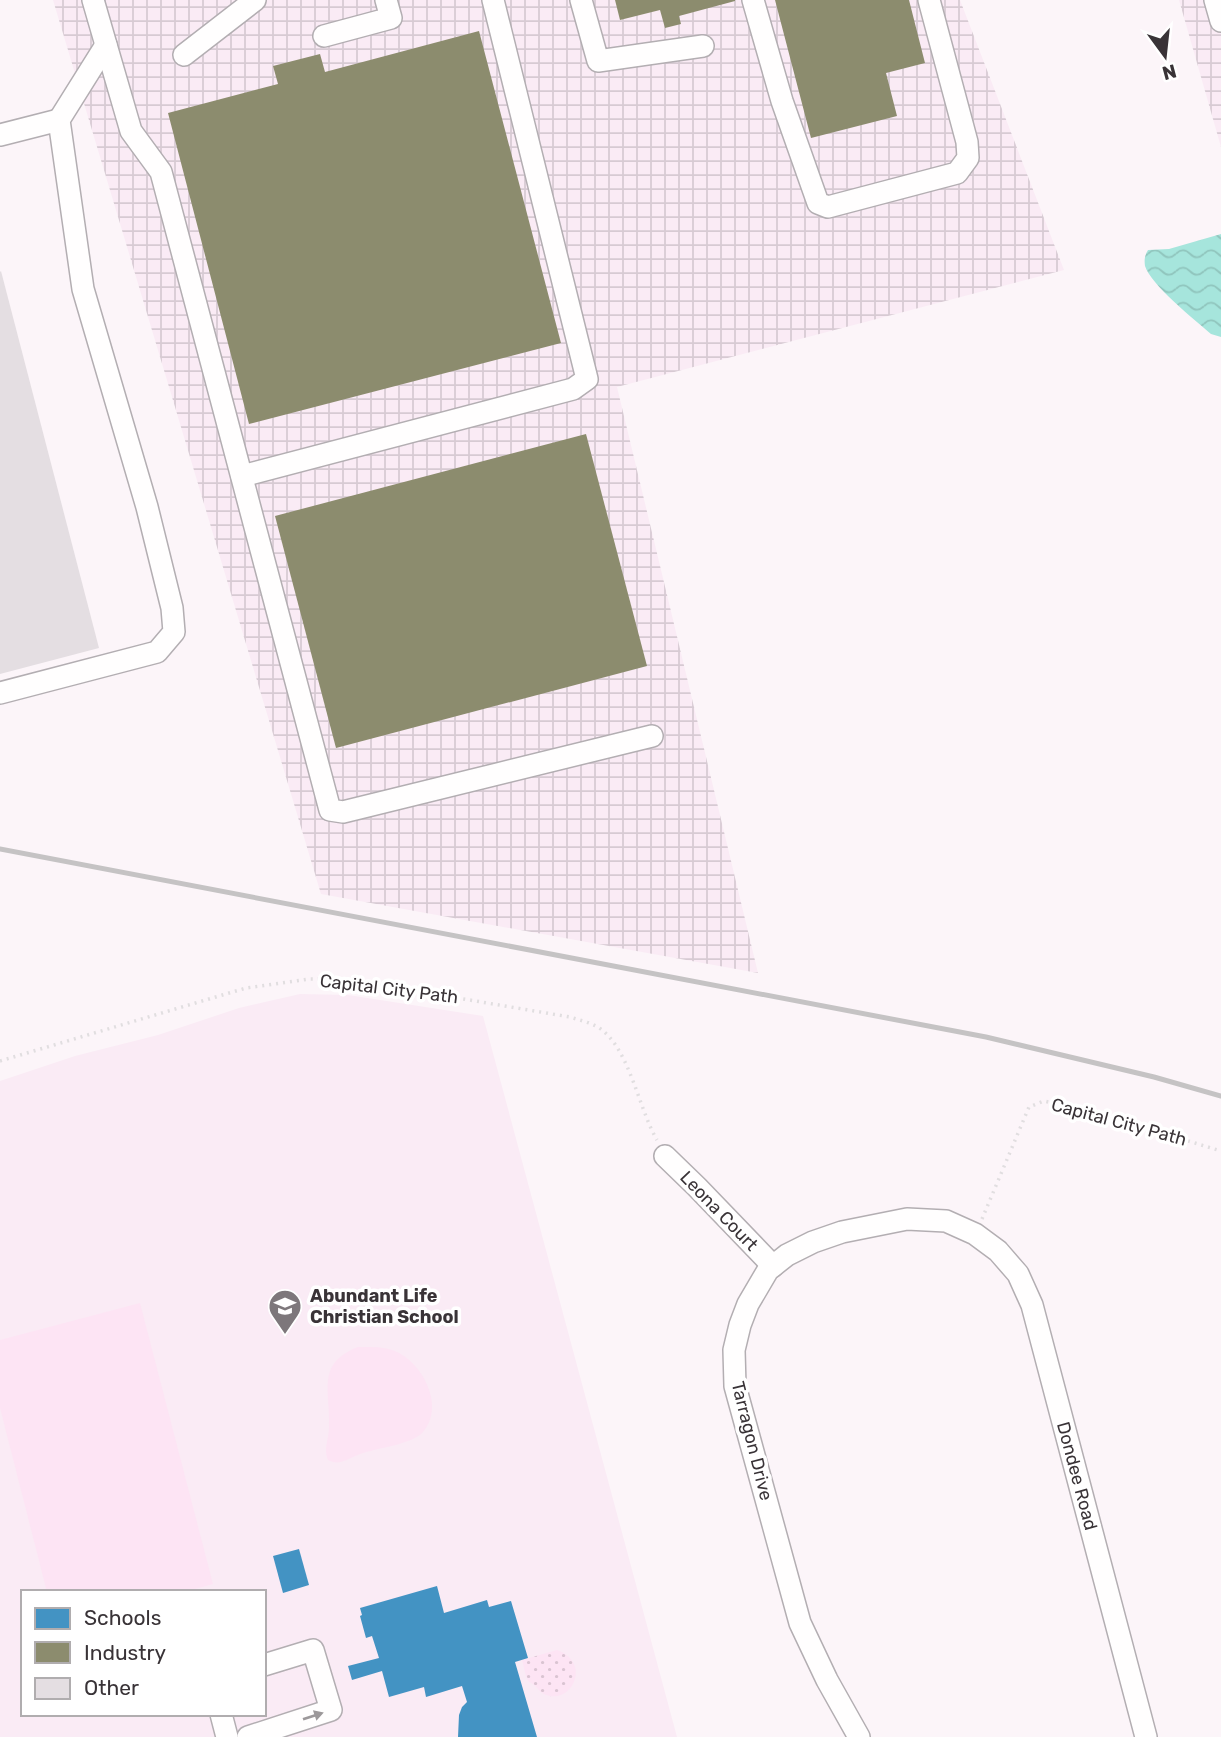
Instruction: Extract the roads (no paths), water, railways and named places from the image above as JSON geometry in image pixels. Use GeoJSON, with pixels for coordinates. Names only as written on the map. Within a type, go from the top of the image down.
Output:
{"type":"FeatureCollection","features":[{"type":"Feature","properties":{"kind":"street"},"geometry":{"type":"LineString","coordinates":[[93,0],[131,131],[161,172],[330,810],[343,812],[652,736]]}},
{"type":"Feature","properties":{"kind":"street"},"geometry":{"type":"LineString","coordinates":[[184,55],[255,0]]}},
{"type":"Feature","properties":{"kind":"street"},"geometry":{"type":"LineString","coordinates":[[324,36],[391,18],[386,0]]}},
{"type":"Feature","properties":{"kind":"street"},"geometry":{"type":"LineString","coordinates":[[242,476],[573,389],[587,379],[493,0]]}},
{"type":"Feature","properties":{"kind":"street"},"geometry":{"type":"LineString","coordinates":[[581,0],[598,61],[704,46]]}},
{"type":"Feature","properties":{"kind":"street"},"geometry":{"type":"LineString","coordinates":[[753,0],[782,101],[818,203],[828,207],[957,173],[968,158],[967,142],[929,0]]}},
{"type":"Feature","properties":{"kind":"street"},"geometry":{"type":"LineString","coordinates":[[1215,0],[1221,21]]}},
{"type":"Feature","properties":{"kind":"street"},"geometry":{"type":"LineString","coordinates":[[0,693],[157,652],[174,632],[172,608],[147,507],[83,289],[59,120],[106,45]]}},
{"type":"Feature","properties":{"kind":"street"},"geometry":{"type":"LineString","coordinates":[[0,135],[59,120]]}},
{"type":"Feature","properties":{"kind":"street","name":"Leona Court"},"geometry":{"type":"LineString","coordinates":[[666,1156],[773,1266]]}},
{"type":"Feature","properties":{"kind":"street","name":"Tarragon Drive"},"geometry":{"type":"LineString","coordinates":[[859,1737],[827,1680],[800,1623],[735,1386],[734,1350],[748,1304],[768,1270],[787,1255],[813,1242],[832,1235],[907,1219],[946,1221],[975,1234]]}},
{"type":"Feature","properties":{"kind":"street","name":"Dondee Road"},"geometry":{"type":"LineString","coordinates":[[975,1234],[998,1251],[1018,1273],[1032,1305],[1146,1737]]}},
{"type":"Feature","properties":{"kind":"street"},"geometry":{"type":"LineString","coordinates":[[248,1737],[331,1710],[313,1650],[266,1664]]}},
{"type":"Feature","properties":{"kind":"street"},"geometry":{"type":"LineString","coordinates":[[222,1716],[227,1737]]}},
{"type":"Feature","properties":{"kind":"water"},"geometry":{"type":"Polygon","coordinates":[[[1221,234],[1221,337],[1211,334],[1155,283],[1145,266],[1145,255],[1148,250],[1169,249],[1221,234]]]}},
{"type":"Feature","properties":{"kind":"railway"},"geometry":{"type":"LineString","coordinates":[[0,849],[986,1037],[1154,1077],[1221,1096]]}},
{"type":"Feature","properties":{"kind":"place","name":"Abundant Life Christian School"},"geometry":{"type":"Point","coordinates":[285,1336]}}]}
